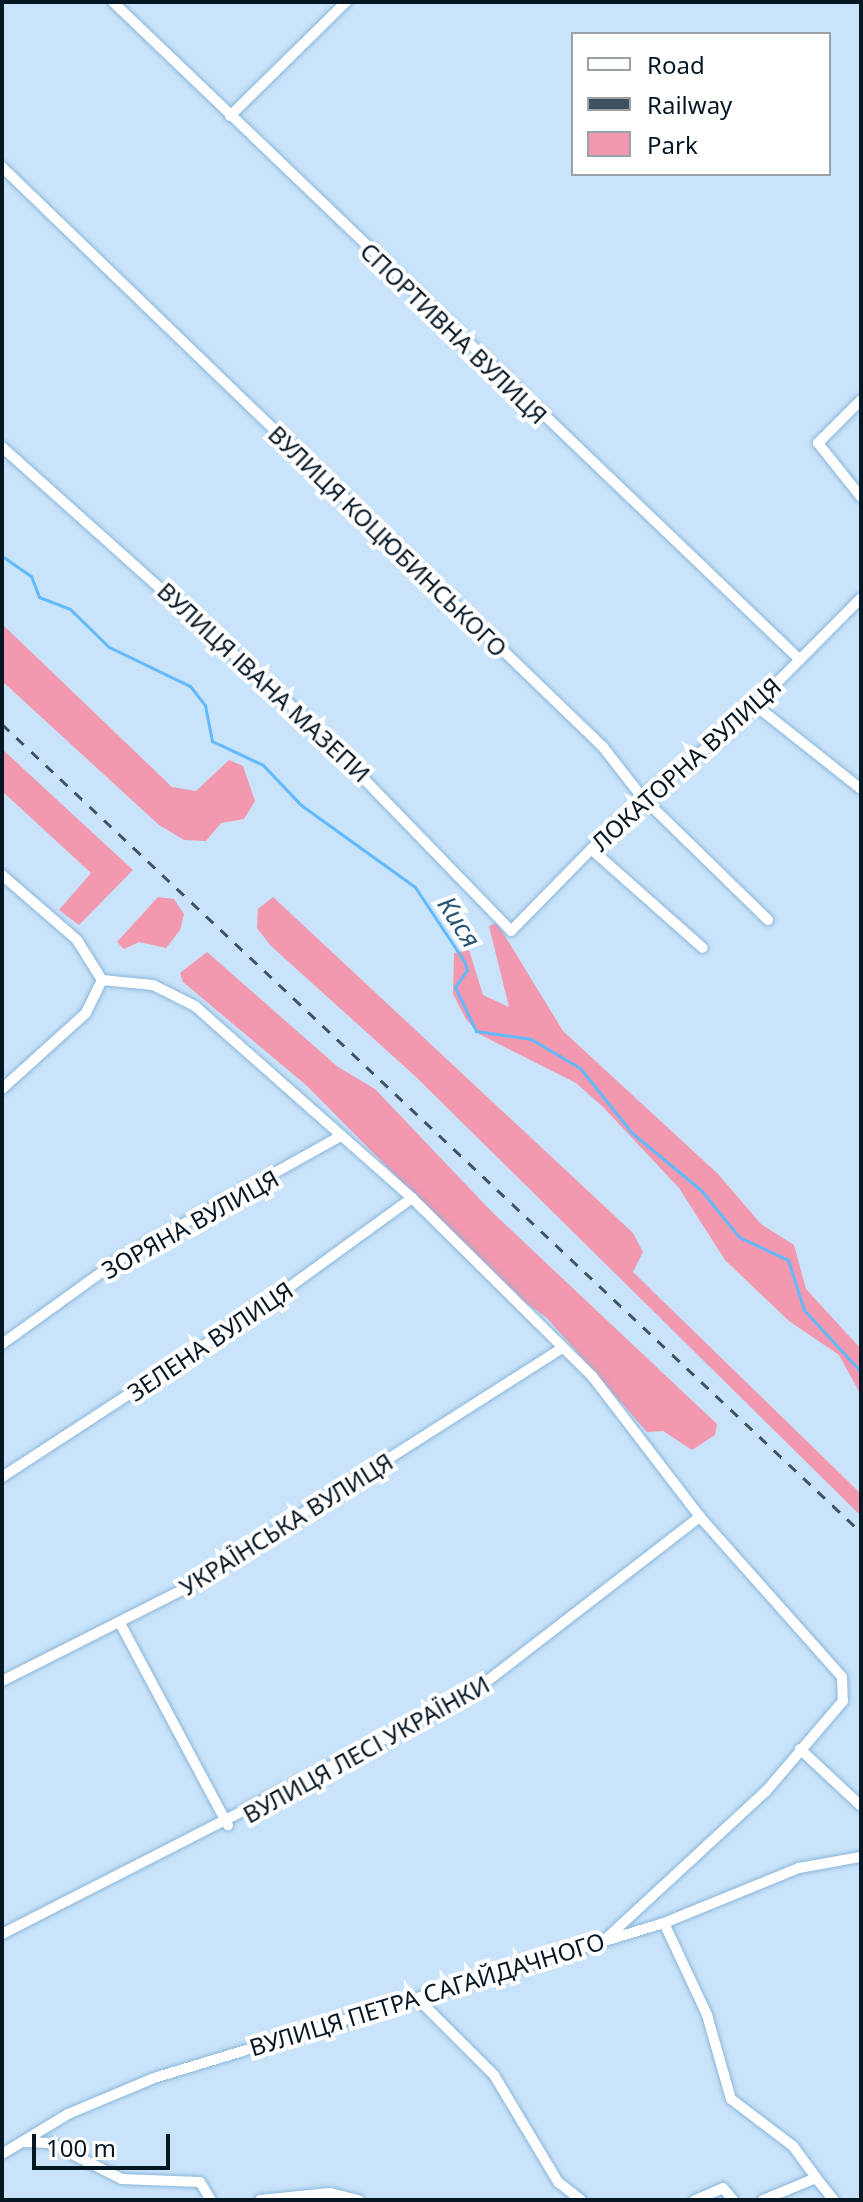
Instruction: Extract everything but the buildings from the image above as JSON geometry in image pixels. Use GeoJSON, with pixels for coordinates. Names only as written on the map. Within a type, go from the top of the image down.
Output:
{"type":"FeatureCollection","features":[{"type":"Feature","properties":{"kind":"street","name":"СПОРТИВНА ВУЛИЦЯ"},"geometry":{"type":"LineString","coordinates":[[113,2],[800,660]]}},
{"type":"Feature","properties":{"kind":"street"},"geometry":{"type":"LineString","coordinates":[[230,116],[346,2]]}},
{"type":"Feature","properties":{"kind":"street","name":"ВУЛИЦЯ КОЦЮБИНСЬКОГО"},"geometry":{"type":"LineString","coordinates":[[2,167],[603,747],[642,797],[768,920]]}},
{"type":"Feature","properties":{"kind":"street"},"geometry":{"type":"LineString","coordinates":[[861,400],[818,447],[861,497]]}},
{"type":"Feature","properties":{"kind":"street","name":"ВУЛИЦЯ ІВАНА МАЗЕПИ"},"geometry":{"type":"LineString","coordinates":[[2,447],[311,724],[511,931]]}},
{"type":"Feature","properties":{"kind":"street","name":"ЛОКАТОРНА ВУЛИЦЯ"},"geometry":{"type":"LineString","coordinates":[[511,931],[642,797],[755,705],[861,598]]}},
{"type":"Feature","properties":{"kind":"street"},"geometry":{"type":"LineString","coordinates":[[755,705],[861,789]]}},
{"type":"Feature","properties":{"kind":"street"},"geometry":{"type":"LineString","coordinates":[[591,849],[703,948]]}},
{"type":"Feature","properties":{"kind":"street"},"geometry":{"type":"LineString","coordinates":[[2,875],[77,940],[102,980]]}},
{"type":"Feature","properties":{"kind":"street"},"geometry":{"type":"LineString","coordinates":[[2,1089],[86,1013],[102,980]]}},
{"type":"Feature","properties":{"kind":"street"},"geometry":{"type":"LineString","coordinates":[[102,980],[153,985],[191,1003],[412,1198],[507,1297],[543,1323],[561,1349],[640,1431],[700,1517],[842,1677],[843,1701],[766,1791],[608,1937]]}},
{"type":"Feature","properties":{"kind":"street","name":"ЗОРЯНА ВУЛИЦЯ"},"geometry":{"type":"LineString","coordinates":[[2,1344],[117,1261],[341,1136]]}},
{"type":"Feature","properties":{"kind":"street","name":"ЗЕЛЕНА ВУЛИЦЯ"},"geometry":{"type":"LineString","coordinates":[[2,1477],[255,1312],[412,1198]]}},
{"type":"Feature","properties":{"kind":"street","name":"УКРАЇНСЬКА ВУЛИЦЯ"},"geometry":{"type":"LineString","coordinates":[[2,1681],[121,1625],[561,1349]]}},
{"type":"Feature","properties":{"kind":"street","name":"ВУЛИЦЯ ЛЕСІ УКРАЇНКИ"},"geometry":{"type":"LineString","coordinates":[[2,1934],[228,1825],[478,1690],[700,1517]]}},
{"type":"Feature","properties":{"kind":"street"},"geometry":{"type":"LineString","coordinates":[[121,1625],[228,1825]]}},
{"type":"Feature","properties":{"kind":"street"},"geometry":{"type":"LineString","coordinates":[[800,1749],[861,1806]]}},
{"type":"Feature","properties":{"kind":"street","name":"ВУЛИЦЯ ПЕТРА САГАЙДАЧНОГО"},"geometry":{"type":"LineString","coordinates":[[2,2154],[68,2114],[154,2078],[420,2001],[608,1937],[664,1923],[799,1868],[861,1857]]}},
{"type":"Feature","properties":{"kind":"street"},"geometry":{"type":"LineString","coordinates":[[664,1923],[709,2020],[731,2099],[793,2146],[834,2200]]}},
{"type":"Feature","properties":{"kind":"street"},"geometry":{"type":"LineString","coordinates":[[420,2001],[494,2075],[560,2185],[581,2200]]}},
{"type":"Feature","properties":{"kind":"street"},"geometry":{"type":"LineString","coordinates":[[23,2142],[50,2143],[122,2179],[200,2182],[211,2200]]}},
{"type":"Feature","properties":{"kind":"street"},"geometry":{"type":"LineString","coordinates":[[763,2200],[816,2178]]}},
{"type":"Feature","properties":{"kind":"street"},"geometry":{"type":"LineString","coordinates":[[695,2200],[724,2188],[733,2200]]}},
{"type":"Feature","properties":{"kind":"street"},"geometry":{"type":"LineString","coordinates":[[260,2200],[330,2193],[359,2200]]}},
{"type":"Feature","properties":{"kind":"green space"},"geometry":{"type":"Polygon","coordinates":[[[2,624],[172,787],[196,791],[229,760],[243,766],[255,801],[244,819],[221,823],[206,841],[184,840],[159,825],[2,681],[2,624]]]}},
{"type":"Feature","properties":{"kind":"green space"},"geometry":{"type":"Polygon","coordinates":[[[2,749],[133,870],[79,925],[59,910],[91,873],[2,791],[2,749]]]}},
{"type":"Feature","properties":{"kind":"green space"},"geometry":{"type":"Polygon","coordinates":[[[158,897],[174,899],[184,914],[180,930],[166,948],[139,942],[124,949],[117,942],[158,897]]]}},
{"type":"Feature","properties":{"kind":"green space"},"geometry":{"type":"Polygon","coordinates":[[[273,897],[633,1233],[643,1252],[633,1272],[861,1494],[861,1516],[415,1076],[271,946],[257,928],[258,909],[273,897]]]}},
{"type":"Feature","properties":{"kind":"green space"},"geometry":{"type":"Polygon","coordinates":[[[497,923],[563,1031],[718,1174],[761,1224],[794,1245],[806,1289],[861,1349],[861,1395],[839,1355],[789,1321],[725,1260],[679,1188],[603,1107],[576,1083],[479,1034],[466,1019],[453,994],[454,953],[469,950],[483,995],[509,1007],[489,926],[497,923]]]}},
{"type":"Feature","properties":{"kind":"green space"},"geometry":{"type":"Polygon","coordinates":[[[207,952],[338,1067],[375,1089],[492,1212],[717,1424],[715,1435],[692,1450],[663,1431],[647,1432],[547,1318],[513,1294],[306,1085],[183,982],[180,973],[207,952]]]}},
{"type":"Feature","properties":{"kind":"waterway","name":"Кися"},"geometry":{"type":"LineString","coordinates":[[2,556],[31,576],[39,597],[70,609],[109,647],[190,686],[205,705],[212,741],[263,765],[301,805],[415,887],[464,961],[467,970],[455,987],[476,1031],[531,1039],[580,1068],[632,1133],[701,1190],[739,1237],[788,1260],[804,1310],[861,1372]]}},
{"type":"Feature","properties":{"kind":"railway"},"geometry":{"type":"LineString","coordinates":[[2,724],[861,1532]]}}]}
